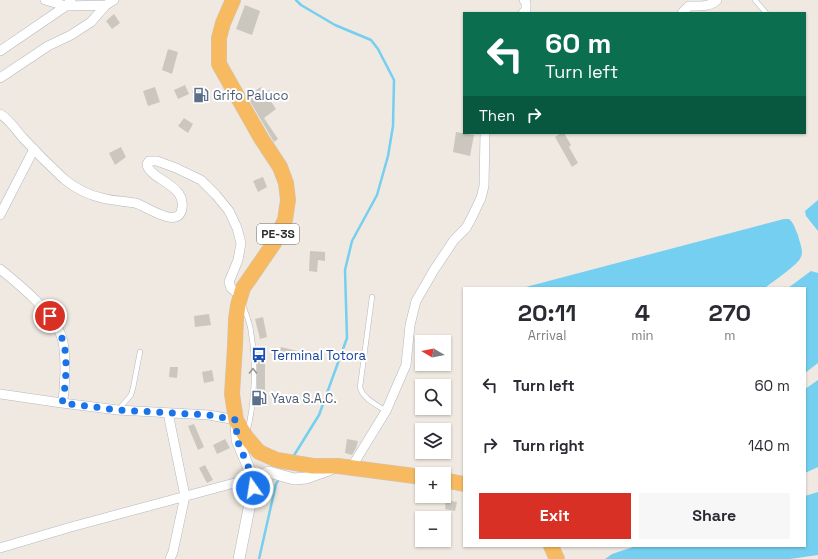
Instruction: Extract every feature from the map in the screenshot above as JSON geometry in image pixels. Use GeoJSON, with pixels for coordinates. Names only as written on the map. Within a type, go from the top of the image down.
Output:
{"type":"FeatureCollection","features":[{"type":"Feature","properties":{"kind":"highway","name":"PE-3S"},"geometry":{"type":"LineString","coordinates":[[234,0],[223,23],[219,38],[219,64],[261,138],[280,167],[286,183],[288,200],[285,220],[274,242],[243,288],[240,296],[236,319],[232,394],[236,420],[246,437],[259,452],[277,460],[313,466],[344,467],[415,476]]}},
{"type":"Feature","properties":{"kind":"highway"},"geometry":{"type":"LineString","coordinates":[[451,481],[463,484]]}},
{"type":"Feature","properties":{"kind":"highway"},"geometry":{"type":"LineString","coordinates":[[551,547],[557,559]]}},
{"type":"Feature","properties":{"kind":"street"},"geometry":{"type":"LineString","coordinates":[[45,0],[68,3],[110,3]]}},
{"type":"Feature","properties":{"kind":"street"},"geometry":{"type":"LineString","coordinates":[[524,0],[526,3],[526,10],[524,12]]}},
{"type":"Feature","properties":{"kind":"street"},"geometry":{"type":"LineString","coordinates":[[683,12],[690,6],[698,8],[714,3],[717,0]]}},
{"type":"Feature","properties":{"kind":"street"},"geometry":{"type":"LineString","coordinates":[[0,51],[68,3]]}},
{"type":"Feature","properties":{"kind":"street"},"geometry":{"type":"LineString","coordinates":[[0,78],[48,46],[78,31],[91,22],[110,3]]}},
{"type":"Feature","properties":{"kind":"street"},"geometry":{"type":"LineString","coordinates":[[0,114],[4,116],[34,149],[65,179],[83,192],[102,198],[137,203],[161,216],[173,217],[178,216],[182,209],[181,198],[176,189],[147,168],[149,161],[157,161],[201,180],[216,195],[229,212],[237,228],[241,242],[238,260],[229,282],[231,288],[240,296]]}},
{"type":"Feature","properties":{"kind":"street"},"geometry":{"type":"LineString","coordinates":[[0,548],[253,478],[269,472],[294,479],[306,478],[344,467],[386,411],[406,365],[410,325],[416,301],[454,240],[466,228],[481,198],[484,186],[485,134]]}},
{"type":"Feature","properties":{"kind":"street"},"geometry":{"type":"LineString","coordinates":[[0,216],[34,149]]}},
{"type":"Feature","properties":{"kind":"street"},"geometry":{"type":"LineString","coordinates":[[0,269],[14,280],[50,316],[63,341],[65,359],[65,393],[62,403]]}},
{"type":"Feature","properties":{"kind":"street"},"geometry":{"type":"LineString","coordinates":[[0,394],[118,410],[209,415],[236,420],[237,440],[253,478],[253,488],[239,559]]}},
{"type":"Feature","properties":{"kind":"street"},"geometry":{"type":"LineString","coordinates":[[168,413],[184,496],[173,552],[170,559]]}},
{"type":"Feature","properties":{"kind":"lane"},"geometry":{"type":"LineString","coordinates":[[755,0],[765,12]]}},
{"type":"Feature","properties":{"kind":"lane"},"geometry":{"type":"LineString","coordinates":[[240,296],[251,331],[253,345],[253,400],[246,437]]}},
{"type":"Feature","properties":{"kind":"lane"},"geometry":{"type":"LineString","coordinates":[[372,297],[360,387],[361,392],[365,396],[386,411]]}},
{"type":"Feature","properties":{"kind":"lane"},"geometry":{"type":"LineString","coordinates":[[118,410],[131,395],[140,352]]}},
{"type":"Feature","properties":{"kind":"water"},"geometry":{"type":"Polygon","coordinates":[[[818,200],[818,231],[806,216],[805,211],[818,200]]]}},
{"type":"Feature","properties":{"kind":"water"},"geometry":{"type":"Polygon","coordinates":[[[784,219],[789,219],[793,224],[802,249],[802,255],[799,260],[766,287],[526,287],[784,219]]]}},
{"type":"Feature","properties":{"kind":"water"},"geometry":{"type":"Polygon","coordinates":[[[811,271],[818,273],[818,363],[806,372],[806,287],[789,287],[811,271]]]}},
{"type":"Feature","properties":{"kind":"water"},"geometry":{"type":"Polygon","coordinates":[[[818,380],[818,467],[806,473],[806,388],[818,380]]]}},
{"type":"Feature","properties":{"kind":"water"},"geometry":{"type":"Polygon","coordinates":[[[818,492],[818,555],[790,559],[605,559],[612,554],[633,547],[806,547],[806,496],[818,492]]]}},
{"type":"Feature","properties":{"kind":"building"},"geometry":{"type":"Polygon","coordinates":[[[245,5],[260,11],[252,35],[236,29],[245,5]]]}},
{"type":"Feature","properties":{"kind":"building"},"geometry":{"type":"Polygon","coordinates":[[[114,14],[120,23],[112,29],[106,21],[114,14]]]}},
{"type":"Feature","properties":{"kind":"building"},"geometry":{"type":"Polygon","coordinates":[[[168,49],[178,52],[172,74],[162,70],[168,49]]]}},
{"type":"Feature","properties":{"kind":"building"},"geometry":{"type":"Polygon","coordinates":[[[185,85],[189,94],[178,99],[174,90],[185,85]]]}},
{"type":"Feature","properties":{"kind":"building"},"geometry":{"type":"Polygon","coordinates":[[[155,87],[160,102],[148,106],[143,91],[155,87]]]}},
{"type":"Feature","properties":{"kind":"building","name":"Grifo Paluco"},"geometry":{"type":"Polygon","coordinates":[[[205,87],[209,99],[196,103],[192,91],[205,87]]]}},
{"type":"Feature","properties":{"kind":"building"},"geometry":{"type":"Polygon","coordinates":[[[261,87],[265,93],[269,90],[274,97],[270,100],[276,109],[264,118],[278,139],[274,142],[247,96],[261,87]]]}},
{"type":"Feature","properties":{"kind":"building"},"geometry":{"type":"Polygon","coordinates":[[[184,118],[193,124],[188,133],[178,126],[184,118]]]}},
{"type":"Feature","properties":{"kind":"building"},"geometry":{"type":"Polygon","coordinates":[[[456,132],[474,135],[470,156],[453,152],[456,132]]]}},
{"type":"Feature","properties":{"kind":"building"},"geometry":{"type":"Polygon","coordinates":[[[560,134],[565,134],[571,145],[569,147],[578,163],[572,167],[555,137],[560,134]]]}},
{"type":"Feature","properties":{"kind":"building"},"geometry":{"type":"Polygon","coordinates":[[[121,147],[126,157],[115,165],[109,153],[121,147]]]}},
{"type":"Feature","properties":{"kind":"building"},"geometry":{"type":"Polygon","coordinates":[[[263,177],[267,187],[258,192],[253,181],[263,177]]]}},
{"type":"Feature","properties":{"kind":"building"},"geometry":{"type":"Polygon","coordinates":[[[310,251],[325,252],[325,261],[318,260],[317,272],[309,271],[310,251]]]}},
{"type":"Feature","properties":{"kind":"building"},"geometry":{"type":"Polygon","coordinates":[[[209,314],[211,325],[195,327],[194,316],[209,314]]]}},
{"type":"Feature","properties":{"kind":"building"},"geometry":{"type":"Polygon","coordinates":[[[263,317],[267,337],[260,339],[255,319],[263,317]]]}},
{"type":"Feature","properties":{"kind":"building"},"geometry":{"type":"Polygon","coordinates":[[[281,347],[297,351],[296,359],[279,355],[281,347]]]}},
{"type":"Feature","properties":{"kind":"building"},"geometry":{"type":"Polygon","coordinates":[[[257,355],[265,355],[265,391],[257,391],[257,355]]]}},
{"type":"Feature","properties":{"kind":"building"},"geometry":{"type":"Polygon","coordinates":[[[170,367],[178,367],[177,378],[169,377],[170,367]]]}},
{"type":"Feature","properties":{"kind":"building"},"geometry":{"type":"Polygon","coordinates":[[[212,370],[214,381],[204,383],[202,372],[212,370]]]}},
{"type":"Feature","properties":{"kind":"building"},"geometry":{"type":"Polygon","coordinates":[[[194,424],[204,447],[198,450],[188,426],[194,424]]]}},
{"type":"Feature","properties":{"kind":"building"},"geometry":{"type":"Polygon","coordinates":[[[225,439],[230,448],[217,454],[213,445],[225,439]]]}},
{"type":"Feature","properties":{"kind":"building"},"geometry":{"type":"Polygon","coordinates":[[[347,439],[358,441],[352,455],[345,453],[347,439]]]}},
{"type":"Feature","properties":{"kind":"building"},"geometry":{"type":"Polygon","coordinates":[[[205,465],[213,480],[207,483],[199,468],[205,465]]]}},
{"type":"Feature","properties":{"kind":"building"},"geometry":{"type":"Polygon","coordinates":[[[451,501],[457,502],[455,511],[445,509],[446,503],[451,503],[451,501]]]}},
{"type":"Feature","properties":{"kind":"waterway"},"geometry":{"type":"LineString","coordinates":[[293,457],[319,415],[347,338],[345,270],[352,241],[377,195],[388,156],[393,126],[394,80],[378,49],[371,40],[335,25],[301,5],[296,0]]}},
{"type":"Feature","properties":{"kind":"waterway"},"geometry":{"type":"LineString","coordinates":[[259,559],[276,484],[280,478]]}},
{"type":"Feature","properties":{"kind":"place","name":"Grifo Paluco"},"geometry":{"type":"Point","coordinates":[201,95]}},
{"type":"Feature","properties":{"kind":"place","name":"Terminal Totora"},"geometry":{"type":"Point","coordinates":[259,355]}},
{"type":"Feature","properties":{"kind":"place","name":"Yava S.A.C."},"geometry":{"type":"Point","coordinates":[259,398]}},
{"type":"Feature","properties":{"kind":"route"},"geometry":{"type":"LineString","coordinates":[[50,316],[63,341],[65,359],[65,393],[62,403],[118,410],[209,415],[236,420],[237,440],[253,478],[253,488]]}}]}
